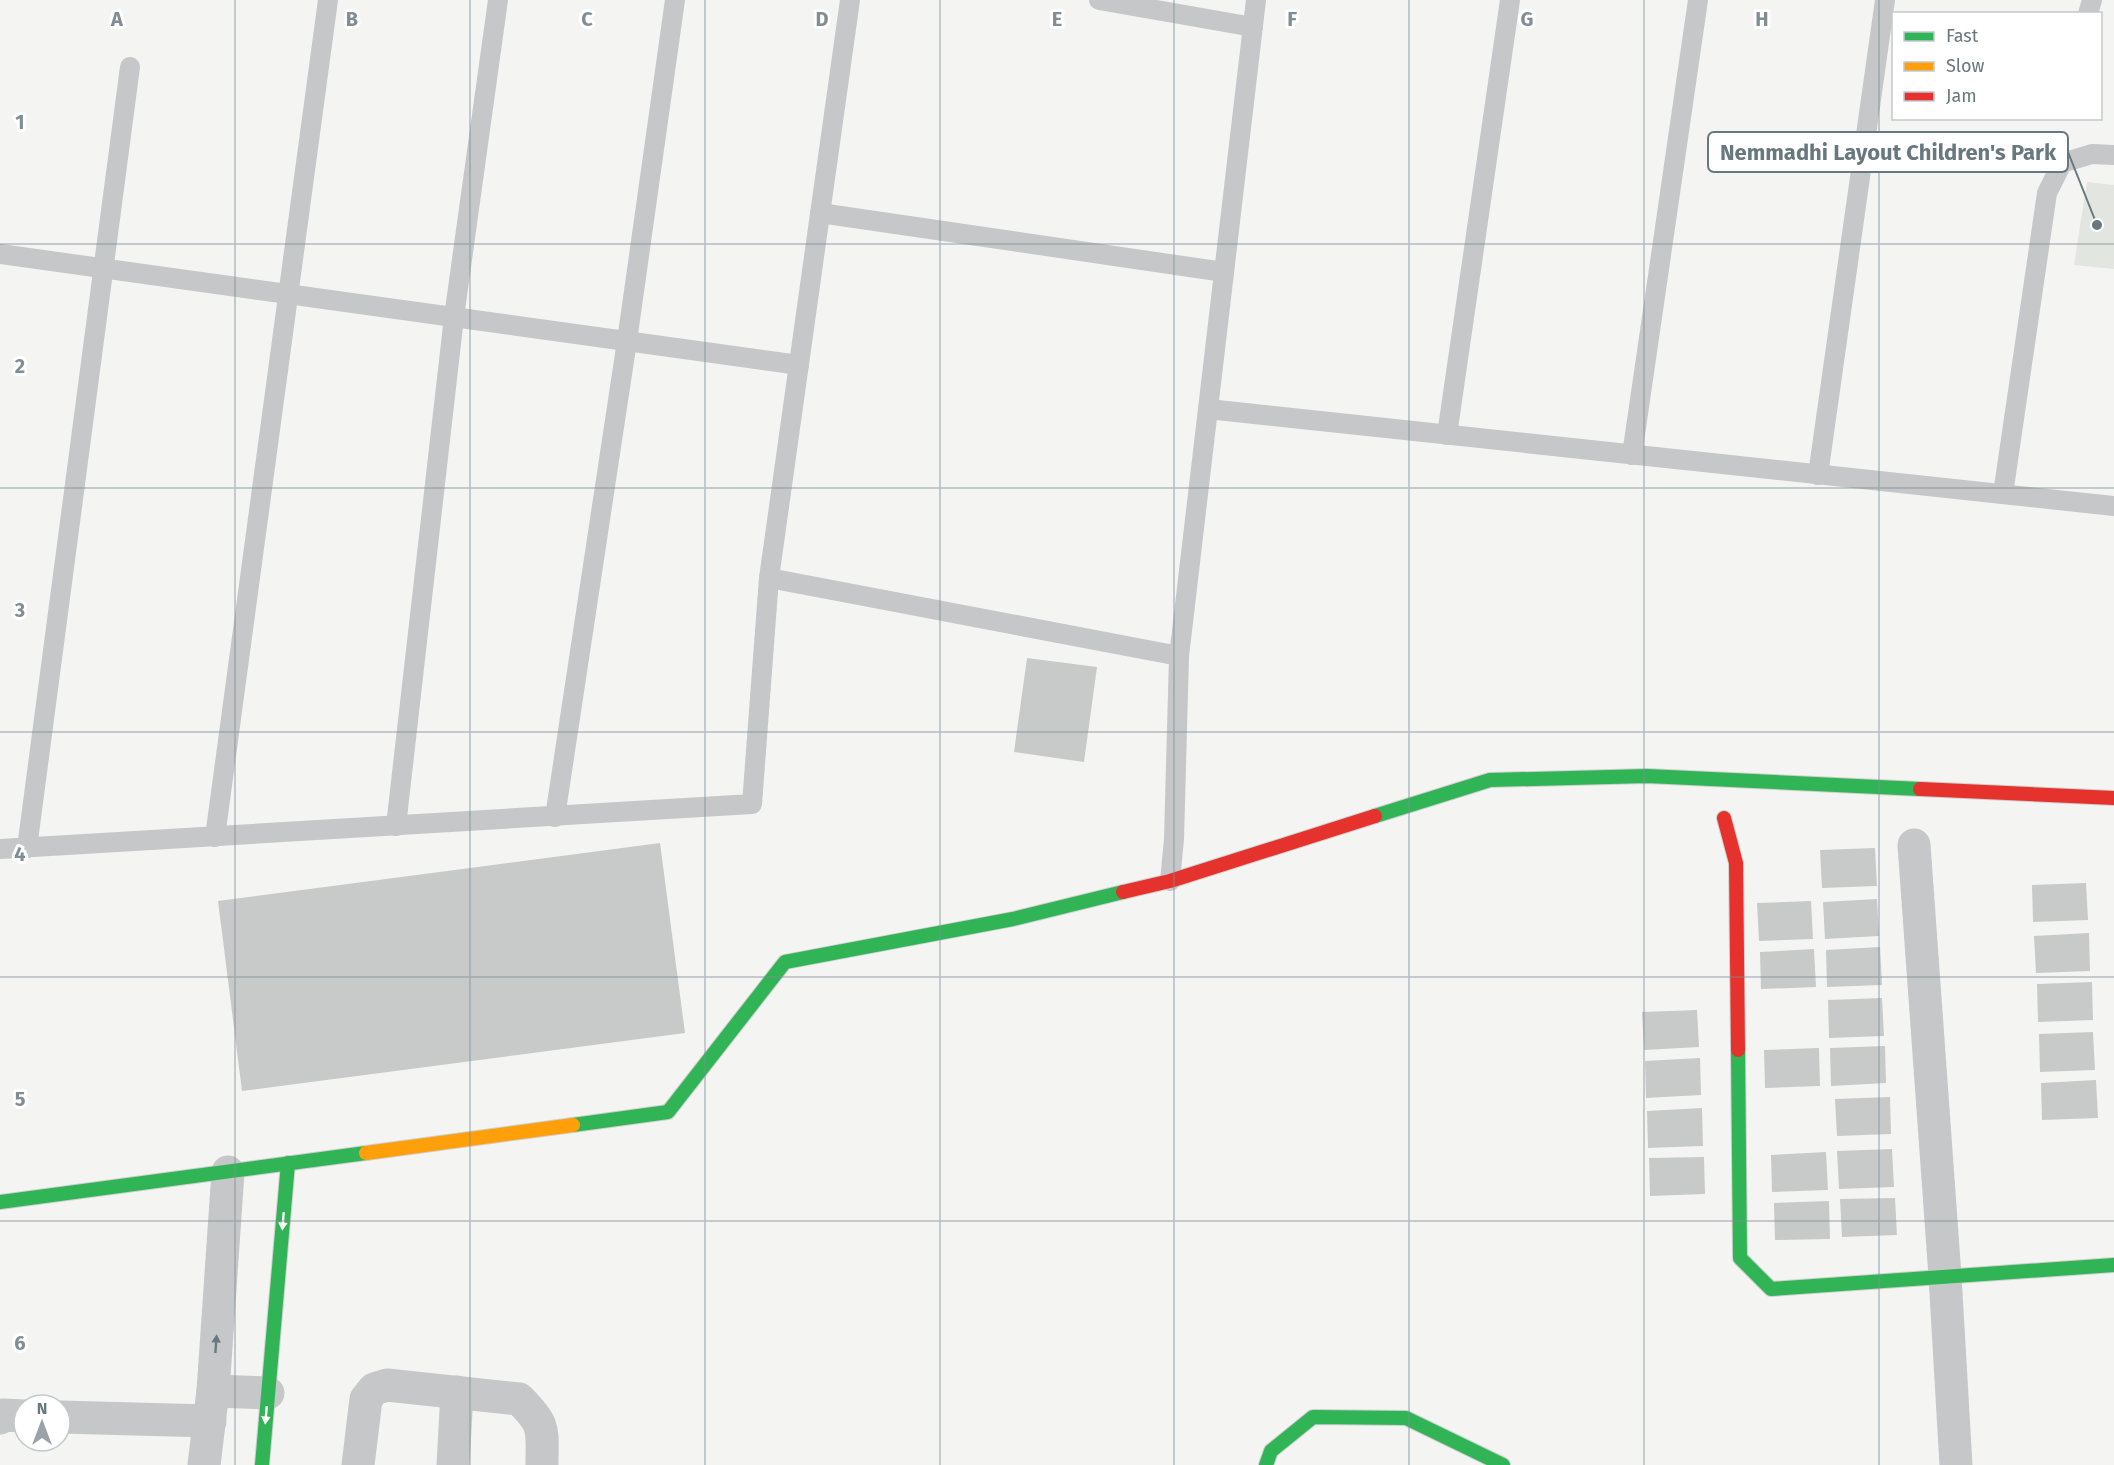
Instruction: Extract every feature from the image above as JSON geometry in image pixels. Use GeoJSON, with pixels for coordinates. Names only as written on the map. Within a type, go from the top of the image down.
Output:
{"type":"FeatureCollection","features":[{"type":"Feature","properties":{"kind":"street"},"geometry":{"type":"LineString","coordinates":[[0,1202],[668,1112],[785,962],[1013,919],[1170,881],[1490,780],[1647,776],[2114,798]]}},
{"type":"Feature","properties":{"kind":"street"},"geometry":{"type":"LineString","coordinates":[[1724,818],[1736,863],[1740,1258],[1771,1289],[2114,1265]]}},
{"type":"Feature","properties":{"kind":"street"},"geometry":{"type":"LineString","coordinates":[[1914,845],[1956,1465]]}},
{"type":"Feature","properties":{"kind":"street"},"geometry":{"type":"LineString","coordinates":[[262,1465],[288,1163]]}},
{"type":"Feature","properties":{"kind":"street"},"geometry":{"type":"LineString","coordinates":[[204,1465],[211,1406],[228,1172]]}},
{"type":"Feature","properties":{"kind":"street"},"geometry":{"type":"LineString","coordinates":[[358,1465],[366,1399],[374,1389],[387,1385],[519,1399],[533,1413],[542,1428],[542,1465]]}},
{"type":"Feature","properties":{"kind":"street"},"geometry":{"type":"LineString","coordinates":[[453,1465],[457,1392]]}},
{"type":"Feature","properties":{"kind":"street"},"geometry":{"type":"LineString","coordinates":[[72,1416],[211,1406],[268,1393]]}},
{"type":"Feature","properties":{"kind":"street"},"geometry":{"type":"LineString","coordinates":[[1266,1465],[1270,1451],[1312,1417],[1406,1418],[1503,1465]]}},
{"type":"Feature","properties":{"kind":"lane"},"geometry":{"type":"LineString","coordinates":[[215,837],[328,0]]}},
{"type":"Feature","properties":{"kind":"lane"},"geometry":{"type":"LineString","coordinates":[[396,826],[454,317],[498,0]]}},
{"type":"Feature","properties":{"kind":"lane"},"geometry":{"type":"LineString","coordinates":[[555,817],[627,341],[675,0]]}},
{"type":"Feature","properties":{"kind":"lane"},"geometry":{"type":"LineString","coordinates":[[0,849],[752,804],[769,578],[850,0]]}},
{"type":"Feature","properties":{"kind":"lane"},"geometry":{"type":"LineString","coordinates":[[1099,0],[1253,27]]}},
{"type":"Feature","properties":{"kind":"lane"},"geometry":{"type":"LineString","coordinates":[[1170,881],[1174,839],[1179,656],[1256,0]]}},
{"type":"Feature","properties":{"kind":"lane"},"geometry":{"type":"LineString","coordinates":[[1447,435],[1510,0]]}},
{"type":"Feature","properties":{"kind":"lane"},"geometry":{"type":"LineString","coordinates":[[1632,454],[1698,0]]}},
{"type":"Feature","properties":{"kind":"lane"},"geometry":{"type":"LineString","coordinates":[[1818,475],[1887,31],[1885,0]]}},
{"type":"Feature","properties":{"kind":"lane"},"geometry":{"type":"LineString","coordinates":[[27,848],[130,67]]}},
{"type":"Feature","properties":{"kind":"lane"},"geometry":{"type":"LineString","coordinates":[[2003,494],[2047,193],[2062,163],[2092,154],[2114,155]]}},
{"type":"Feature","properties":{"kind":"lane"},"geometry":{"type":"LineString","coordinates":[[820,213],[1224,272]]}},
{"type":"Feature","properties":{"kind":"lane"},"geometry":{"type":"LineString","coordinates":[[0,254],[799,365]]}},
{"type":"Feature","properties":{"kind":"lane"},"geometry":{"type":"LineString","coordinates":[[1208,409],[2114,506]]}},
{"type":"Feature","properties":{"kind":"lane"},"geometry":{"type":"LineString","coordinates":[[769,578],[1179,656]]}},
{"type":"Feature","properties":{"kind":"shaded area"},"geometry":{"type":"Polygon","coordinates":[[[2087,182],[2114,185],[2114,269],[2074,265],[2087,182]]]}},
{"type":"Feature","properties":{"kind":"building"},"geometry":{"type":"Polygon","coordinates":[[[1027,658],[1097,667],[1084,762],[1014,752],[1027,658]]]}},
{"type":"Feature","properties":{"kind":"building"},"geometry":{"type":"Polygon","coordinates":[[[660,843],[685,1033],[242,1091],[218,901],[660,843]]]}},
{"type":"Feature","properties":{"kind":"building"},"geometry":{"type":"Polygon","coordinates":[[[1875,848],[1877,886],[1822,888],[1820,850],[1875,848]]]}},
{"type":"Feature","properties":{"kind":"building"},"geometry":{"type":"Polygon","coordinates":[[[2086,883],[2088,920],[2033,922],[2032,885],[2086,883]]]}},
{"type":"Feature","properties":{"kind":"building"},"geometry":{"type":"Polygon","coordinates":[[[1877,899],[1879,936],[1825,939],[1823,902],[1877,899]]]}},
{"type":"Feature","properties":{"kind":"building"},"geometry":{"type":"Polygon","coordinates":[[[1811,901],[1813,939],[1759,941],[1757,903],[1811,901]]]}},
{"type":"Feature","properties":{"kind":"building"},"geometry":{"type":"Polygon","coordinates":[[[2089,933],[2090,971],[2036,973],[2034,936],[2089,933]]]}},
{"type":"Feature","properties":{"kind":"building"},"geometry":{"type":"Polygon","coordinates":[[[1880,947],[1882,985],[1827,987],[1826,950],[1880,947]]]}},
{"type":"Feature","properties":{"kind":"building"},"geometry":{"type":"Polygon","coordinates":[[[1814,949],[1816,987],[1761,989],[1760,952],[1814,949]]]}},
{"type":"Feature","properties":{"kind":"building"},"geometry":{"type":"Polygon","coordinates":[[[2092,982],[2093,1020],[2038,1022],[2037,984],[2092,982]]]}},
{"type":"Feature","properties":{"kind":"building"},"geometry":{"type":"Polygon","coordinates":[[[1882,998],[1884,1036],[1829,1038],[1828,1000],[1882,998]]]}},
{"type":"Feature","properties":{"kind":"building"},"geometry":{"type":"Polygon","coordinates":[[[1697,1010],[1699,1047],[1644,1050],[1642,1012],[1697,1010]]]}},
{"type":"Feature","properties":{"kind":"building"},"geometry":{"type":"Polygon","coordinates":[[[2093,1032],[2095,1070],[2040,1072],[2039,1034],[2093,1032]]]}},
{"type":"Feature","properties":{"kind":"building"},"geometry":{"type":"Polygon","coordinates":[[[1885,1046],[1886,1083],[1831,1086],[1830,1048],[1885,1046]]]}},
{"type":"Feature","properties":{"kind":"building"},"geometry":{"type":"Polygon","coordinates":[[[1819,1048],[1820,1086],[1765,1088],[1764,1050],[1819,1048]]]}},
{"type":"Feature","properties":{"kind":"building"},"geometry":{"type":"Polygon","coordinates":[[[1700,1058],[1701,1095],[1646,1098],[1645,1061],[1700,1058]]]}},
{"type":"Feature","properties":{"kind":"building"},"geometry":{"type":"Polygon","coordinates":[[[2096,1080],[2098,1118],[2042,1120],[2041,1083],[2096,1080]]]}},
{"type":"Feature","properties":{"kind":"building"},"geometry":{"type":"Polygon","coordinates":[[[1890,1097],[1891,1134],[1837,1136],[1835,1099],[1890,1097]]]}},
{"type":"Feature","properties":{"kind":"building"},"geometry":{"type":"Polygon","coordinates":[[[1702,1108],[1703,1146],[1648,1148],[1647,1111],[1702,1108]]]}},
{"type":"Feature","properties":{"kind":"building"},"geometry":{"type":"Polygon","coordinates":[[[1892,1149],[1894,1187],[1839,1189],[1837,1151],[1892,1149]]]}},
{"type":"Feature","properties":{"kind":"building"},"geometry":{"type":"Polygon","coordinates":[[[1826,1152],[1828,1190],[1772,1192],[1771,1155],[1826,1152]]]}},
{"type":"Feature","properties":{"kind":"building"},"geometry":{"type":"Polygon","coordinates":[[[1704,1157],[1705,1194],[1650,1196],[1649,1158],[1704,1157]]]}},
{"type":"Feature","properties":{"kind":"building"},"geometry":{"type":"Polygon","coordinates":[[[1895,1198],[1897,1235],[1842,1237],[1840,1199],[1895,1198]]]}},
{"type":"Feature","properties":{"kind":"building"},"geometry":{"type":"Polygon","coordinates":[[[1829,1201],[1830,1239],[1775,1240],[1774,1203],[1829,1201]]]}},
{"type":"Feature","properties":{"kind":"traffic: fast"},"geometry":{"type":"LineString","coordinates":[[1375,816],[1490,780],[1647,776],[1920,789]]}},
{"type":"Feature","properties":{"kind":"traffic: fast"},"geometry":{"type":"LineString","coordinates":[[573,1125],[668,1112],[785,962],[1013,919],[1123,892]]}},
{"type":"Feature","properties":{"kind":"traffic: fast"},"geometry":{"type":"LineString","coordinates":[[1738,1050],[1740,1258],[1771,1289],[2114,1265]]}},
{"type":"Feature","properties":{"kind":"traffic: fast"},"geometry":{"type":"LineString","coordinates":[[0,1202],[366,1153]]}},
{"type":"Feature","properties":{"kind":"traffic: fast"},"geometry":{"type":"LineString","coordinates":[[262,1465],[288,1163]]}},
{"type":"Feature","properties":{"kind":"traffic: fast"},"geometry":{"type":"LineString","coordinates":[[1266,1465],[1271,1451],[1313,1417],[1406,1418],[1503,1465]]}},
{"type":"Feature","properties":{"kind":"traffic: slow"},"geometry":{"type":"LineString","coordinates":[[366,1153],[573,1125]]}},
{"type":"Feature","properties":{"kind":"traffic: jam"},"geometry":{"type":"LineString","coordinates":[[1920,789],[2114,798]]}},
{"type":"Feature","properties":{"kind":"traffic: jam"},"geometry":{"type":"LineString","coordinates":[[1123,892],[1170,881],[1375,816]]}},
{"type":"Feature","properties":{"kind":"traffic: jam"},"geometry":{"type":"LineString","coordinates":[[1724,818],[1736,863],[1738,1050]]}},
{"type":"Feature","properties":{"kind":"place","name":"Nemmadhi Layout Children's Park"},"geometry":{"type":"Point","coordinates":[2097,225]}}]}
